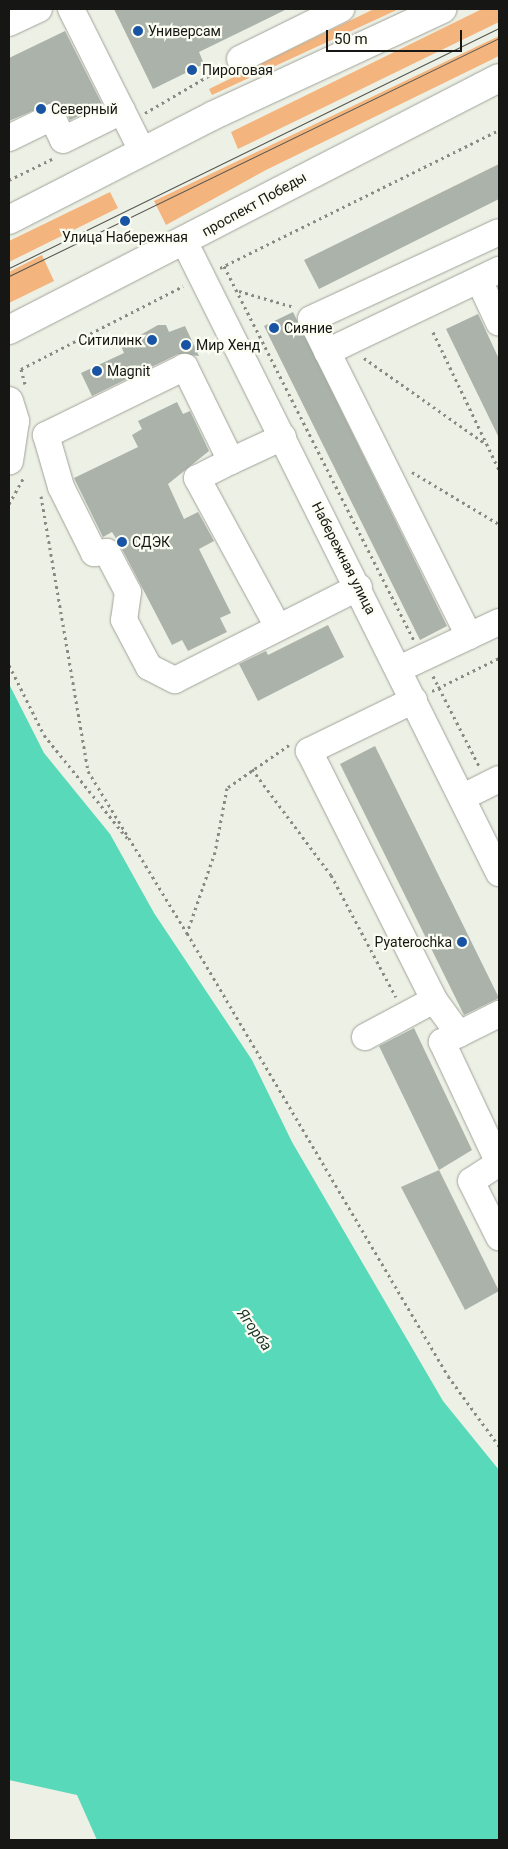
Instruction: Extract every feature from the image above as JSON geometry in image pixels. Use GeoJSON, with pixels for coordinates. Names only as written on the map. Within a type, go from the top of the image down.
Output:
{"type":"FeatureCollection","features":[{"type":"Feature","properties":{"kind":"main road"},"geometry":{"type":"LineString","coordinates":[[9,220],[142,151],[442,9]]}},
{"type":"Feature","properties":{"kind":"main road","name":"проспект Победы"},"geometry":{"type":"LineString","coordinates":[[10,332],[185,243],[276,189],[499,78]]}},
{"type":"Feature","properties":{"kind":"main road"},"geometry":{"type":"LineString","coordinates":[[9,401],[15,421],[9,461]]}},
{"type":"Feature","properties":{"kind":"street"},"geometry":{"type":"LineString","coordinates":[[9,23],[39,9]]}},
{"type":"Feature","properties":{"kind":"street"},"geometry":{"type":"LineString","coordinates":[[71,9],[142,151]]}},
{"type":"Feature","properties":{"kind":"street"},"geometry":{"type":"LineString","coordinates":[[240,59],[342,9]]}},
{"type":"Feature","properties":{"kind":"street"},"geometry":{"type":"LineString","coordinates":[[9,138],[52,116],[63,140],[122,111]]}},
{"type":"Feature","properties":{"kind":"street"},"geometry":{"type":"LineString","coordinates":[[470,636],[335,348],[311,319],[499,232]]}},
{"type":"Feature","properties":{"kind":"street","name":"Набережная улица"},"geometry":{"type":"LineString","coordinates":[[185,243],[359,588],[463,797],[499,874]]}},
{"type":"Feature","properties":{"kind":"street"},"geometry":{"type":"LineString","coordinates":[[335,348],[489,275],[499,323]]}},
{"type":"Feature","properties":{"kind":"street"},"geometry":{"type":"LineString","coordinates":[[231,461],[185,367],[46,435],[61,487],[94,552],[108,552],[128,592],[124,620],[148,667],[174,680],[278,626],[359,588]]}},
{"type":"Feature","properties":{"kind":"street"},"geometry":{"type":"LineString","coordinates":[[278,626],[197,478],[283,437]]}},
{"type":"Feature","properties":{"kind":"street"},"geometry":{"type":"LineString","coordinates":[[399,669],[499,622]]}},
{"type":"Feature","properties":{"kind":"street"},"geometry":{"type":"LineString","coordinates":[[414,700],[309,751],[434,1000],[459,1034]]}},
{"type":"Feature","properties":{"kind":"street"},"geometry":{"type":"LineString","coordinates":[[463,797],[494,782]]}},
{"type":"Feature","properties":{"kind":"street"},"geometry":{"type":"LineString","coordinates":[[365,1037],[434,1000]]}},
{"type":"Feature","properties":{"kind":"street"},"geometry":{"type":"LineString","coordinates":[[499,1014],[442,1042],[499,1163],[471,1181],[499,1237]]}},
{"type":"Feature","properties":{"kind":"path"},"geometry":{"type":"LineString","coordinates":[[224,266],[239,291],[439,688],[494,782]]}},
{"type":"Feature","properties":{"kind":"path"},"geometry":{"type":"LineString","coordinates":[[239,291],[286,301],[311,319]]}},
{"type":"Feature","properties":{"kind":"path"},"geometry":{"type":"LineString","coordinates":[[433,332],[499,470]]}},
{"type":"Feature","properties":{"kind":"path"},"geometry":{"type":"LineString","coordinates":[[335,348],[486,444]]}},
{"type":"Feature","properties":{"kind":"path"},"geometry":{"type":"LineString","coordinates":[[409,470],[499,524]]}},
{"type":"Feature","properties":{"kind":"path"},"geometry":{"type":"LineString","coordinates":[[41,492],[88,771],[187,934],[448,1376],[499,1446]]}},
{"type":"Feature","properties":{"kind":"path"},"geometry":{"type":"LineString","coordinates":[[414,700],[499,658]]}},
{"type":"Feature","properties":{"kind":"path"},"geometry":{"type":"LineString","coordinates":[[9,665],[44,735],[136,850]]}},
{"type":"Feature","properties":{"kind":"path"},"geometry":{"type":"LineString","coordinates":[[187,934],[215,852],[227,788],[252,769],[296,742]]}},
{"type":"Feature","properties":{"kind":"path"},"geometry":{"type":"LineString","coordinates":[[252,769],[331,875],[406,1015]]}},
{"type":"Feature","properties":{"kind":"shaded area"},"geometry":{"type":"Polygon","coordinates":[[[374,9],[399,9],[212,95],[209,89],[374,9]]]}},
{"type":"Feature","properties":{"kind":"shaded area"},"geometry":{"type":"Polygon","coordinates":[[[482,9],[499,9],[499,22],[238,149],[231,132],[482,9]]]}},
{"type":"Feature","properties":{"kind":"shaded area"},"geometry":{"type":"Polygon","coordinates":[[[499,36],[499,56],[266,170],[166,225],[154,201],[499,36]]]}},
{"type":"Feature","properties":{"kind":"shaded area"},"geometry":{"type":"Polygon","coordinates":[[[110,192],[118,208],[9,262],[9,241],[110,192]]]}},
{"type":"Feature","properties":{"kind":"shaded area"},"geometry":{"type":"Polygon","coordinates":[[[42,255],[54,281],[9,303],[9,272],[42,255]]]}},
{"type":"Feature","properties":{"kind":"water","name":"Ягорба"},"geometry":{"type":"Polygon","coordinates":[[[9,684],[44,753],[110,834],[154,913],[252,1060],[292,1142],[443,1401],[499,1470],[499,1840],[97,1840],[77,1795],[9,1780],[9,684]]]}},
{"type":"Feature","properties":{"kind":"building"},"geometry":{"type":"Polygon","coordinates":[[[114,9],[287,9],[199,52],[204,64],[153,89],[114,9]]]}},
{"type":"Feature","properties":{"kind":"building"},"geometry":{"type":"Polygon","coordinates":[[[65,31],[102,104],[70,120],[61,105],[53,102],[9,121],[9,58],[65,31]]]}},
{"type":"Feature","properties":{"kind":"building"},"geometry":{"type":"Polygon","coordinates":[[[499,164],[499,199],[319,289],[304,260],[499,164]]]}},
{"type":"Feature","properties":{"kind":"building"},"geometry":{"type":"Polygon","coordinates":[[[293,312],[447,626],[420,640],[264,326],[293,312]]]}},
{"type":"Feature","properties":{"kind":"building"},"geometry":{"type":"Polygon","coordinates":[[[478,314],[499,359],[499,438],[446,329],[478,314]]]}},
{"type":"Feature","properties":{"kind":"building"},"geometry":{"type":"Polygon","coordinates":[[[158,325],[166,325],[169,332],[185,326],[199,356],[178,354],[92,396],[81,373],[124,353],[121,346],[158,325]]]}},
{"type":"Feature","properties":{"kind":"building"},"geometry":{"type":"Polygon","coordinates":[[[177,402],[183,414],[190,411],[209,451],[168,484],[184,519],[198,512],[214,541],[199,549],[231,613],[220,618],[227,632],[188,651],[182,640],[172,645],[120,545],[112,532],[103,537],[74,478],[138,447],[132,435],[142,429],[138,421],[177,402]]]}},
{"type":"Feature","properties":{"kind":"building"},"geometry":{"type":"Polygon","coordinates":[[[328,625],[344,657],[258,701],[239,664],[266,651],[268,655],[328,625]]]}},
{"type":"Feature","properties":{"kind":"building"},"geometry":{"type":"Polygon","coordinates":[[[375,746],[499,998],[464,1015],[340,764],[375,746]]]}},
{"type":"Feature","properties":{"kind":"building"},"geometry":{"type":"Polygon","coordinates":[[[414,1028],[472,1150],[439,1170],[379,1046],[414,1028]]]}},
{"type":"Feature","properties":{"kind":"building"},"geometry":{"type":"Polygon","coordinates":[[[439,1170],[499,1291],[465,1310],[401,1187],[439,1170]]]}},
{"type":"Feature","properties":{"kind":"tram line"},"geometry":{"type":"LineString","coordinates":[[9,268],[499,28]]}},
{"type":"Feature","properties":{"kind":"tram line"},"geometry":{"type":"LineString","coordinates":[[9,276],[499,38]]}},
{"type":"Feature","properties":{"kind":"place","name":"Универсам"},"geometry":{"type":"Point","coordinates":[138,31]}},
{"type":"Feature","properties":{"kind":"place","name":"Пироговая"},"geometry":{"type":"Point","coordinates":[192,70]}},
{"type":"Feature","properties":{"kind":"place","name":"Северный"},"geometry":{"type":"Point","coordinates":[41,109]}},
{"type":"Feature","properties":{"kind":"place","name":"Улица Набережная"},"geometry":{"type":"Point","coordinates":[125,221]}},
{"type":"Feature","properties":{"kind":"place","name":"Сияние"},"geometry":{"type":"Point","coordinates":[274,328]}},
{"type":"Feature","properties":{"kind":"place","name":"Ситилинк"},"geometry":{"type":"Point","coordinates":[152,340]}},
{"type":"Feature","properties":{"kind":"place","name":"Мир Хенд"},"geometry":{"type":"Point","coordinates":[186,345]}},
{"type":"Feature","properties":{"kind":"place","name":"Magnit"},"geometry":{"type":"Point","coordinates":[97,371]}},
{"type":"Feature","properties":{"kind":"place","name":"СДЭК"},"geometry":{"type":"Point","coordinates":[122,542]}},
{"type":"Feature","properties":{"kind":"place","name":"Pyaterochka"},"geometry":{"type":"Point","coordinates":[462,942]}}]}
